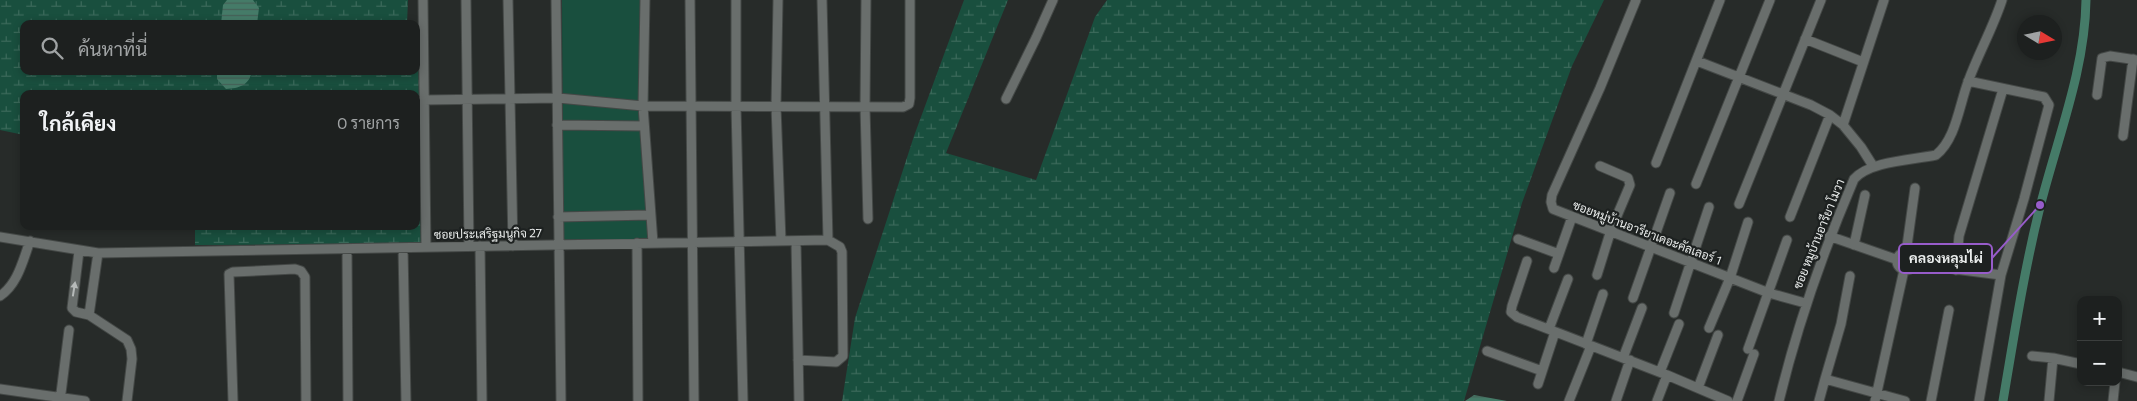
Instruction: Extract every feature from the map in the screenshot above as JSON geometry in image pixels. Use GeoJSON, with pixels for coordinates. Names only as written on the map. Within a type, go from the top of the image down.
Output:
{"type":"FeatureCollection","features":[{"type":"Feature","properties":{"kind":"street"},"geometry":{"type":"LineString","coordinates":[[422,0],[426,247]]}},
{"type":"Feature","properties":{"kind":"street"},"geometry":{"type":"LineString","coordinates":[[466,0],[469,246]]}},
{"type":"Feature","properties":{"kind":"street"},"geometry":{"type":"LineString","coordinates":[[508,0],[513,246]]}},
{"type":"Feature","properties":{"kind":"street"},"geometry":{"type":"LineString","coordinates":[[556,0],[561,401]]}},
{"type":"Feature","properties":{"kind":"street"},"geometry":{"type":"LineString","coordinates":[[645,0],[643,106],[653,243]]}},
{"type":"Feature","properties":{"kind":"street"},"geometry":{"type":"LineString","coordinates":[[690,0],[694,401]]}},
{"type":"Feature","properties":{"kind":"street"},"geometry":{"type":"LineString","coordinates":[[736,0],[738,242],[743,401]]}},
{"type":"Feature","properties":{"kind":"street"},"geometry":{"type":"LineString","coordinates":[[778,0],[776,106],[781,241]]}},
{"type":"Feature","properties":{"kind":"street"},"geometry":{"type":"LineString","coordinates":[[798,360],[836,362],[843,356],[842,252],[840,247],[828,240],[822,0]]}},
{"type":"Feature","properties":{"kind":"street"},"geometry":{"type":"LineString","coordinates":[[866,0],[865,107],[868,219]]}},
{"type":"Feature","properties":{"kind":"street"},"geometry":{"type":"LineString","coordinates":[[423,100],[558,98],[643,106],[903,107],[909,104],[910,0]]}},
{"type":"Feature","properties":{"kind":"street"},"geometry":{"type":"LineString","coordinates":[[1006,99],[1053,0]]}},
{"type":"Feature","properties":{"kind":"street","name":"ซอยหมู่บ้านอารียาเดอะคัลเลอร์ 1"},"geometry":{"type":"LineString","coordinates":[[1636,0],[1552,199],[1554,209],[1769,293],[1805,303]]}},
{"type":"Feature","properties":{"kind":"street"},"geometry":{"type":"LineString","coordinates":[[1656,163],[1720,0]]}},
{"type":"Feature","properties":{"kind":"street"},"geometry":{"type":"LineString","coordinates":[[1696,184],[1770,0]]}},
{"type":"Feature","properties":{"kind":"street"},"geometry":{"type":"LineString","coordinates":[[1739,204],[1821,0]]}},
{"type":"Feature","properties":{"kind":"street"},"geometry":{"type":"LineString","coordinates":[[1843,125],[1884,0]]}},
{"type":"Feature","properties":{"kind":"street","name":"ซอย หมูบ้านอารียา โมวา"},"geometry":{"type":"LineString","coordinates":[[1778,401],[1805,303],[1829,236],[1854,179],[1859,173],[1873,166],[1936,155],[1942,150],[1952,133],[1968,81],[2002,0]]}},
{"type":"Feature","properties":{"kind":"street"},"geometry":{"type":"LineString","coordinates":[[1805,39],[1863,62]]}},
{"type":"Feature","properties":{"kind":"street"},"geometry":{"type":"LineString","coordinates":[[2097,95],[2102,58],[2110,56],[2135,60],[2123,136]]}},
{"type":"Feature","properties":{"kind":"street"},"geometry":{"type":"LineString","coordinates":[[1697,61],[1783,94],[1830,115],[1843,125],[1861,147],[1873,166]]}},
{"type":"Feature","properties":{"kind":"street"},"geometry":{"type":"LineString","coordinates":[[1968,81],[2044,97],[2049,105],[2001,275],[1979,401]]}},
{"type":"Feature","properties":{"kind":"street"},"geometry":{"type":"LineString","coordinates":[[1956,270],[1959,236],[2003,88]]}},
{"type":"Feature","properties":{"kind":"street"},"geometry":{"type":"LineString","coordinates":[[1790,217],[1830,115]]}},
{"type":"Feature","properties":{"kind":"street"},"geometry":{"type":"LineString","coordinates":[[557,125],[644,126]]}},
{"type":"Feature","properties":{"kind":"street"},"geometry":{"type":"LineString","coordinates":[[1597,274],[1630,180],[1600,166]]}},
{"type":"Feature","properties":{"kind":"street"},"geometry":{"type":"LineString","coordinates":[[1906,253],[1916,188]]}},
{"type":"Feature","properties":{"kind":"street"},"geometry":{"type":"LineString","coordinates":[[1633,298],[1670,193]]}},
{"type":"Feature","properties":{"kind":"street"},"geometry":{"type":"LineString","coordinates":[[1854,245],[1865,195]]}},
{"type":"Feature","properties":{"kind":"street"},"geometry":{"type":"LineString","coordinates":[[1674,313],[1709,207]]}},
{"type":"Feature","properties":{"kind":"street"},"geometry":{"type":"LineString","coordinates":[[558,217],[650,215]]}},
{"type":"Feature","properties":{"kind":"street"},"geometry":{"type":"LineString","coordinates":[[1554,268],[1572,217]]}},
{"type":"Feature","properties":{"kind":"street"},"geometry":{"type":"LineString","coordinates":[[1709,328],[1730,278],[1748,222]]}},
{"type":"Feature","properties":{"kind":"street"},"geometry":{"type":"LineString","coordinates":[[1829,236],[1898,260]]}},
{"type":"Feature","properties":{"kind":"street","name":"ซอยประเสริฐมนูกิจ 27"},"geometry":{"type":"LineString","coordinates":[[0,237],[98,253],[828,240]]}},
{"type":"Feature","properties":{"kind":"street"},"geometry":{"type":"LineString","coordinates":[[1518,239],[1559,254]]}},
{"type":"Feature","properties":{"kind":"street"},"geometry":{"type":"LineString","coordinates":[[1737,401],[1787,240]]}},
{"type":"Feature","properties":{"kind":"street"},"geometry":{"type":"LineString","coordinates":[[0,296],[12,284],[19,272],[30,241]]}},
{"type":"Feature","properties":{"kind":"street"},"geometry":{"type":"LineString","coordinates":[[796,241],[799,401]]}},
{"type":"Feature","properties":{"kind":"street"},"geometry":{"type":"LineString","coordinates":[[637,244],[638,401]]}},
{"type":"Feature","properties":{"kind":"street"},"geometry":{"type":"LineString","coordinates":[[480,246],[482,401]]}},
{"type":"Feature","properties":{"kind":"street"},"geometry":{"type":"LineString","coordinates":[[347,248],[348,401]]}},
{"type":"Feature","properties":{"kind":"street"},"geometry":{"type":"LineString","coordinates":[[403,248],[406,401]]}},
{"type":"Feature","properties":{"kind":"street"},"geometry":{"type":"LineString","coordinates":[[79,251],[71,305],[76,312],[88,315],[127,340],[131,349],[132,359],[127,401]]}},
{"type":"Feature","properties":{"kind":"street"},"geometry":{"type":"LineString","coordinates":[[88,315],[98,253]]}},
{"type":"Feature","properties":{"kind":"street"},"geometry":{"type":"LineString","coordinates":[[1906,253],[1913,256],[1915,264],[1911,269],[1904,270],[1899,267],[1898,260],[1901,254],[1906,253]]}},
{"type":"Feature","properties":{"kind":"street"},"geometry":{"type":"LineString","coordinates":[[1527,261],[1511,312],[1517,317],[1728,401]]}},
{"type":"Feature","properties":{"kind":"street"},"geometry":{"type":"LineString","coordinates":[[1915,264],[2001,275]]}},
{"type":"Feature","properties":{"kind":"street"},"geometry":{"type":"LineString","coordinates":[[234,401],[229,274],[232,272],[295,269],[301,271],[305,277],[306,401]]}},
{"type":"Feature","properties":{"kind":"street"},"geometry":{"type":"LineString","coordinates":[[1876,397],[1904,270]]}},
{"type":"Feature","properties":{"kind":"street"},"geometry":{"type":"LineString","coordinates":[[1820,401],[1841,324],[1850,276]]}},
{"type":"Feature","properties":{"kind":"street"},"geometry":{"type":"LineString","coordinates":[[1538,384],[1568,279]]}},
{"type":"Feature","properties":{"kind":"street"},"geometry":{"type":"LineString","coordinates":[[1569,401],[1603,294]]}},
{"type":"Feature","properties":{"kind":"street"},"geometry":{"type":"LineString","coordinates":[[1616,401],[1626,359],[1642,308]]}},
{"type":"Feature","properties":{"kind":"street"},"geometry":{"type":"LineString","coordinates":[[1930,401],[1949,310]]}},
{"type":"Feature","properties":{"kind":"street"},"geometry":{"type":"LineString","coordinates":[[1657,401],[1679,324]]}},
{"type":"Feature","properties":{"kind":"street"},"geometry":{"type":"LineString","coordinates":[[60,400],[69,330]]}},
{"type":"Feature","properties":{"kind":"street"},"geometry":{"type":"LineString","coordinates":[[1703,401],[1703,390],[1718,336]]}},
{"type":"Feature","properties":{"kind":"street"},"geometry":{"type":"LineString","coordinates":[[1487,351],[1542,371]]}},
{"type":"Feature","properties":{"kind":"street"},"geometry":{"type":"LineString","coordinates":[[2032,356],[2077,363]]}},
{"type":"Feature","properties":{"kind":"street"},"geometry":{"type":"LineString","coordinates":[[2050,401],[2053,358]]}},
{"type":"Feature","properties":{"kind":"street"},"geometry":{"type":"LineString","coordinates":[[2122,373],[2137,377]]}},
{"type":"Feature","properties":{"kind":"street"},"geometry":{"type":"LineString","coordinates":[[1826,379],[1876,397],[1906,401]]}},
{"type":"Feature","properties":{"kind":"street"},"geometry":{"type":"LineString","coordinates":[[2113,401],[2115,386]]}},
{"type":"Feature","properties":{"kind":"street"},"geometry":{"type":"LineString","coordinates":[[0,389],[60,400],[86,401]]}},
{"type":"Feature","properties":{"kind":"green space"},"geometry":{"type":"Polygon","coordinates":[[[0,0],[408,0],[407,20],[20,20],[20,75],[419,75],[419,90],[20,90],[20,134],[0,130],[0,0]]]}},
{"type":"Feature","properties":{"kind":"green space"},"geometry":{"type":"Polygon","coordinates":[[[562,0],[647,0],[650,239],[563,241],[562,0]]]}},
{"type":"Feature","properties":{"kind":"green space"},"geometry":{"type":"Polygon","coordinates":[[[964,0],[1008,0],[946,153],[1036,180],[1095,17],[1107,0],[1604,0],[1572,66],[1522,203],[1464,401],[842,401],[855,318],[914,136],[964,0]]]}},
{"type":"Feature","properties":{"kind":"green space"},"geometry":{"type":"Polygon","coordinates":[[[420,174],[421,244],[195,245],[195,230],[420,230],[420,174]]]}},
{"type":"Feature","properties":{"kind":"shaded area"},"geometry":{"type":"Polygon","coordinates":[[[227,0],[253,0],[259,8],[258,20],[221,20],[223,5],[227,0]]]}},
{"type":"Feature","properties":{"kind":"shaded area"},"geometry":{"type":"Polygon","coordinates":[[[217,75],[251,75],[246,83],[235,88],[226,89],[217,79],[217,75]]]}},
{"type":"Feature","properties":{"kind":"shaded area"},"geometry":{"type":"Polygon","coordinates":[[[1474,395],[1507,401],[1465,401],[1474,395]]]}},
{"type":"Feature","properties":{"kind":"waterway"},"geometry":{"type":"LineString","coordinates":[[2003,401],[2034,231],[2069,105],[2081,53],[2086,0]]}},
{"type":"Feature","properties":{"kind":"place","name":"คลองหลุมไผ่"},"geometry":{"type":"Point","coordinates":[2040,205]}}]}
